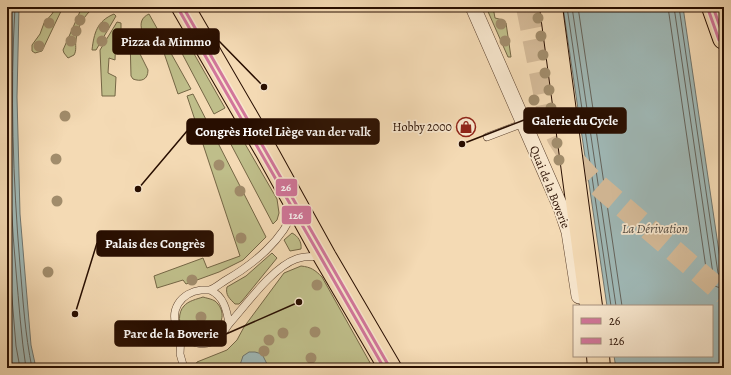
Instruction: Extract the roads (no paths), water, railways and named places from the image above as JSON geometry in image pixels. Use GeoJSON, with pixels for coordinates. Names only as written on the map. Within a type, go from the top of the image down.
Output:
{"type":"FeatureCollection","features":[{"type":"Feature","properties":{"kind":"main road"},"geometry":{"type":"LineString","coordinates":[[182,7],[267,152],[325,257],[390,368]]}},
{"type":"Feature","properties":{"kind":"main road","name":"Quai de la Boverie"},"geometry":{"type":"LineString","coordinates":[[551,7],[591,305]]}},
{"type":"Feature","properties":{"kind":"main road"},"geometry":{"type":"LineString","coordinates":[[713,7],[724,38]]}},
{"type":"Feature","properties":{"kind":"main road"},"geometry":{"type":"LineString","coordinates":[[598,357],[599,368]]}},
{"type":"Feature","properties":{"kind":"street","name":"Quai de la Boverie"},"geometry":{"type":"LineString","coordinates":[[473,7],[562,208],[569,232],[581,305]]}},
{"type":"Feature","properties":{"kind":"lane"},"geometry":{"type":"LineString","coordinates":[[486,137],[524,123]]}},
{"type":"Feature","properties":{"kind":"lane"},"geometry":{"type":"LineString","coordinates":[[296,204],[284,230],[274,242],[241,272],[210,290],[190,293],[183,297],[175,312],[177,328],[189,341],[198,344],[208,343],[217,339],[278,269],[297,258],[311,256],[325,257]]}},
{"type":"Feature","properties":{"kind":"lane"},"geometry":{"type":"LineString","coordinates":[[210,290],[217,293],[223,301],[228,311],[230,324]]}},
{"type":"Feature","properties":{"kind":"lane"},"geometry":{"type":"LineString","coordinates":[[181,334],[180,354],[184,368]]}},
{"type":"Feature","properties":{"kind":"water"},"geometry":{"type":"Polygon","coordinates":[[[7,7],[19,7],[17,97],[20,214],[31,345],[36,368],[7,368],[7,7]]]}},
{"type":"Feature","properties":{"kind":"water","name":"La Dérivation"},"geometry":{"type":"Polygon","coordinates":[[[563,7],[683,7],[724,286],[724,368],[616,368],[614,357],[713,357],[713,305],[607,305],[563,7]]]}},
{"type":"Feature","properties":{"kind":"water"},"geometry":{"type":"Polygon","coordinates":[[[249,352],[262,354],[269,368],[241,368],[240,365],[243,356],[249,352]]]}},
{"type":"Feature","properties":{"kind":"tunnel"},"geometry":{"type":"LineString","coordinates":[[527,7],[549,117],[558,138],[569,155],[592,180],[724,294]]}},
{"type":"Feature","properties":{"kind":"place","name":"Pizza da Mimmo"},"geometry":{"type":"Point","coordinates":[264,87]}},
{"type":"Feature","properties":{"kind":"place","name":"Hobby 2000"},"geometry":{"type":"Point","coordinates":[466,127]}},
{"type":"Feature","properties":{"kind":"place","name":"Galerie du Cycle"},"geometry":{"type":"Point","coordinates":[462,144]}},
{"type":"Feature","properties":{"kind":"place","name":"Congrès Hotel Liège van der valk"},"geometry":{"type":"Point","coordinates":[138,189]}},
{"type":"Feature","properties":{"kind":"place","name":"Parc de la Boverie"},"geometry":{"type":"Point","coordinates":[299,302]}},
{"type":"Feature","properties":{"kind":"place","name":"Palais des Congrès"},"geometry":{"type":"Point","coordinates":[75,314]}}]}
